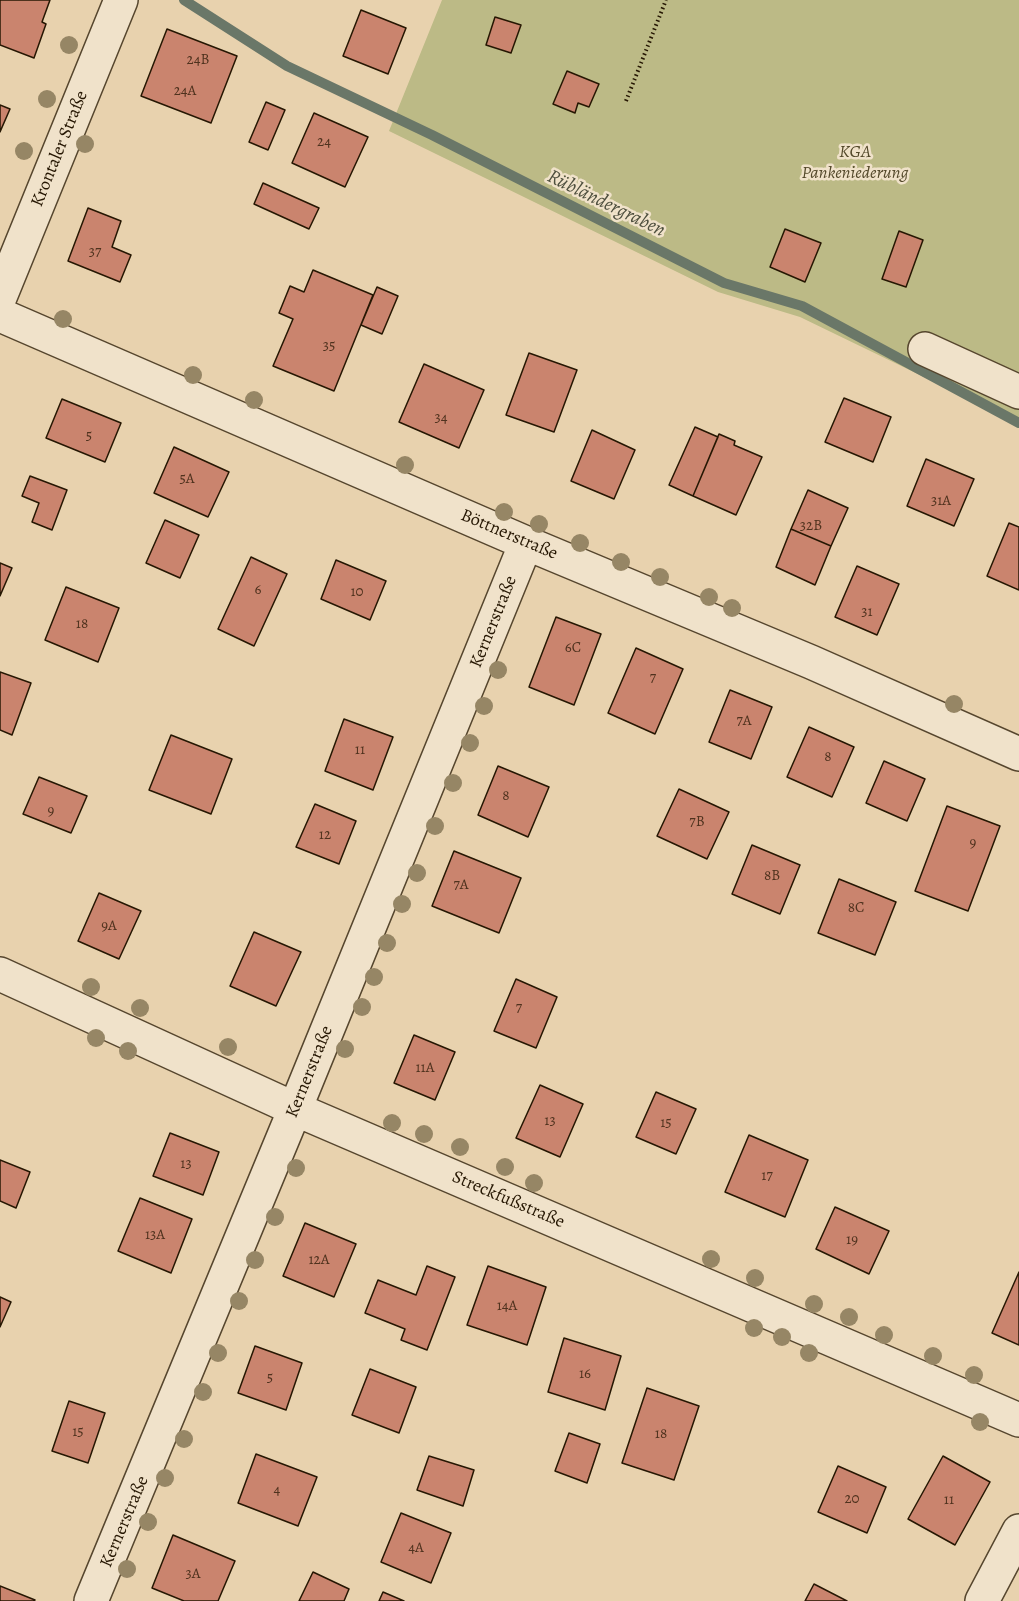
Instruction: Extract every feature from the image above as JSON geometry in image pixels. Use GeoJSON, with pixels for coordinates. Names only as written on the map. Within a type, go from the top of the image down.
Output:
{"type":"FeatureCollection","features":[{"type":"Feature","properties":{"kind":"street","name":"Krontaler Straße"},"geometry":{"type":"LineString","coordinates":[[0,297],[121,0]]}},
{"type":"Feature","properties":{"kind":"street","name":"Böttnerstraße"},"geometry":{"type":"LineString","coordinates":[[0,315],[526,543],[811,662],[1019,754]]}},
{"type":"Feature","properties":{"kind":"street"},"geometry":{"type":"LineString","coordinates":[[925,349],[1019,392]]}},
{"type":"Feature","properties":{"kind":"street","name":"Kernerstraße"},"geometry":{"type":"LineString","coordinates":[[91,1601],[296,1109],[526,543]]}},
{"type":"Feature","properties":{"kind":"street","name":"Streckfußstraße"},"geometry":{"type":"LineString","coordinates":[[0,974],[296,1109],[1019,1420]]}},
{"type":"Feature","properties":{"kind":"street"},"geometry":{"type":"LineString","coordinates":[[982,1601],[1019,1531]]}},
{"type":"Feature","properties":{"kind":"path"},"geometry":{"type":"LineString","coordinates":[[626,100],[666,0]]}},
{"type":"Feature","properties":{"kind":"green space","name":"KGA Pankeniederung"},"geometry":{"type":"Polygon","coordinates":[[[442,0],[1019,0],[1019,423],[800,317],[718,292],[389,131],[442,0]]]}},
{"type":"Feature","properties":{"kind":"building"},"geometry":{"type":"Polygon","coordinates":[[[0,0],[50,0],[42,22],[46,24],[34,58],[0,45],[0,0]]]}},
{"type":"Feature","properties":{"kind":"building"},"geometry":{"type":"Polygon","coordinates":[[[361,10],[406,28],[388,74],[343,56],[361,10]]]}},
{"type":"Feature","properties":{"kind":"building"},"geometry":{"type":"Polygon","coordinates":[[[495,17],[521,25],[511,53],[486,45],[495,17]]]}},
{"type":"Feature","properties":{"kind":"building"},"geometry":{"type":"Polygon","coordinates":[[[167,29],[237,56],[211,123],[141,96],[167,29]]]}},
{"type":"Feature","properties":{"kind":"building"},"geometry":{"type":"Polygon","coordinates":[[[567,71],[599,84],[589,107],[578,103],[575,113],[553,104],[567,71]]]}},
{"type":"Feature","properties":{"kind":"building"},"geometry":{"type":"Polygon","coordinates":[[[266,102],[285,110],[268,150],[249,142],[266,102]]]}},
{"type":"Feature","properties":{"kind":"building"},"geometry":{"type":"Polygon","coordinates":[[[0,105],[10,109],[0,132],[0,105]]]}},
{"type":"Feature","properties":{"kind":"building"},"geometry":{"type":"Polygon","coordinates":[[[314,113],[368,137],[345,187],[292,163],[314,113]]]}},
{"type":"Feature","properties":{"kind":"building"},"geometry":{"type":"Polygon","coordinates":[[[263,183],[319,208],[309,229],[254,204],[263,183]]]}},
{"type":"Feature","properties":{"kind":"building"},"geometry":{"type":"Polygon","coordinates":[[[88,208],[121,221],[112,247],[131,255],[120,282],[68,261],[88,208]]]}},
{"type":"Feature","properties":{"kind":"building"},"geometry":{"type":"Polygon","coordinates":[[[785,229],[821,243],[805,282],[770,267],[785,229]]]}},
{"type":"Feature","properties":{"kind":"building"},"geometry":{"type":"Polygon","coordinates":[[[899,231],[923,240],[906,287],[882,279],[899,231]]]}},
{"type":"Feature","properties":{"kind":"building"},"geometry":{"type":"Polygon","coordinates":[[[313,270],[373,295],[334,391],[273,366],[293,319],[279,313],[290,286],[304,292],[313,270]]]}},
{"type":"Feature","properties":{"kind":"building"},"geometry":{"type":"Polygon","coordinates":[[[377,287],[398,296],[382,334],[361,325],[377,287]]]}},
{"type":"Feature","properties":{"kind":"building"},"geometry":{"type":"Polygon","coordinates":[[[529,353],[577,370],[554,432],[506,415],[529,353]]]}},
{"type":"Feature","properties":{"kind":"building"},"geometry":{"type":"Polygon","coordinates":[[[424,364],[484,390],[459,448],[399,422],[424,364]]]}},
{"type":"Feature","properties":{"kind":"building"},"geometry":{"type":"Polygon","coordinates":[[[844,398],[891,417],[873,462],[825,442],[844,398]]]}},
{"type":"Feature","properties":{"kind":"building"},"geometry":{"type":"Polygon","coordinates":[[[62,399],[121,423],[105,462],[46,438],[62,399]]]}},
{"type":"Feature","properties":{"kind":"building"},"geometry":{"type":"Polygon","coordinates":[[[695,427],[718,437],[693,496],[669,485],[695,427]]]}},
{"type":"Feature","properties":{"kind":"building"},"geometry":{"type":"Polygon","coordinates":[[[592,430],[635,450],[614,499],[571,481],[592,430]]]}},
{"type":"Feature","properties":{"kind":"building"},"geometry":{"type":"Polygon","coordinates":[[[719,434],[735,441],[734,445],[762,457],[736,515],[693,496],[719,434]]]}},
{"type":"Feature","properties":{"kind":"building"},"geometry":{"type":"Polygon","coordinates":[[[174,447],[229,472],[208,517],[154,493],[174,447]]]}},
{"type":"Feature","properties":{"kind":"building"},"geometry":{"type":"Polygon","coordinates":[[[926,459],[974,479],[954,526],[907,506],[926,459]]]}},
{"type":"Feature","properties":{"kind":"building"},"geometry":{"type":"Polygon","coordinates":[[[30,476],[67,490],[52,530],[32,522],[39,503],[22,496],[30,476]]]}},
{"type":"Feature","properties":{"kind":"building"},"geometry":{"type":"Polygon","coordinates":[[[808,490],[848,508],[831,546],[791,529],[808,490]]]}},
{"type":"Feature","properties":{"kind":"building"},"geometry":{"type":"Polygon","coordinates":[[[165,520],[199,535],[180,578],[146,563],[165,520]]]}},
{"type":"Feature","properties":{"kind":"building"},"geometry":{"type":"Polygon","coordinates":[[[1009,523],[1019,527],[1019,590],[987,576],[1009,523]]]}},
{"type":"Feature","properties":{"kind":"building"},"geometry":{"type":"Polygon","coordinates":[[[791,529],[831,546],[815,585],[776,567],[791,529]]]}},
{"type":"Feature","properties":{"kind":"building"},"geometry":{"type":"Polygon","coordinates":[[[251,557],[287,574],[254,646],[218,629],[251,557]]]}},
{"type":"Feature","properties":{"kind":"building"},"geometry":{"type":"Polygon","coordinates":[[[336,560],[386,581],[370,620],[321,599],[336,560]]]}},
{"type":"Feature","properties":{"kind":"building"},"geometry":{"type":"Polygon","coordinates":[[[0,563],[12,568],[0,596],[0,563]]]}},
{"type":"Feature","properties":{"kind":"building"},"geometry":{"type":"Polygon","coordinates":[[[857,566],[899,584],[877,635],[835,617],[857,566]]]}},
{"type":"Feature","properties":{"kind":"building"},"geometry":{"type":"Polygon","coordinates":[[[66,587],[119,608],[98,662],[45,640],[66,587]]]}},
{"type":"Feature","properties":{"kind":"building"},"geometry":{"type":"Polygon","coordinates":[[[556,617],[601,634],[574,705],[529,687],[556,617]]]}},
{"type":"Feature","properties":{"kind":"building"},"geometry":{"type":"Polygon","coordinates":[[[636,648],[683,669],[655,734],[608,713],[636,648]]]}},
{"type":"Feature","properties":{"kind":"building"},"geometry":{"type":"Polygon","coordinates":[[[0,672],[31,683],[12,735],[0,730],[0,672]]]}},
{"type":"Feature","properties":{"kind":"building"},"geometry":{"type":"Polygon","coordinates":[[[730,690],[772,707],[751,759],[709,742],[730,690]]]}},
{"type":"Feature","properties":{"kind":"building"},"geometry":{"type":"Polygon","coordinates":[[[344,719],[393,737],[373,790],[325,771],[344,719]]]}},
{"type":"Feature","properties":{"kind":"building"},"geometry":{"type":"Polygon","coordinates":[[[809,727],[854,747],[832,797],[787,777],[809,727]]]}},
{"type":"Feature","properties":{"kind":"building"},"geometry":{"type":"Polygon","coordinates":[[[171,735],[232,759],[211,814],[149,790],[171,735]]]}},
{"type":"Feature","properties":{"kind":"building"},"geometry":{"type":"Polygon","coordinates":[[[884,761],[925,779],[907,821],[866,803],[884,761]]]}},
{"type":"Feature","properties":{"kind":"building"},"geometry":{"type":"Polygon","coordinates":[[[498,766],[549,787],[528,837],[478,815],[498,766]]]}},
{"type":"Feature","properties":{"kind":"building"},"geometry":{"type":"Polygon","coordinates":[[[39,777],[87,796],[71,833],[23,814],[39,777]]]}},
{"type":"Feature","properties":{"kind":"building"},"geometry":{"type":"Polygon","coordinates":[[[679,789],[729,812],[707,859],[657,836],[679,789]]]}},
{"type":"Feature","properties":{"kind":"building"},"geometry":{"type":"Polygon","coordinates":[[[315,804],[356,821],[339,864],[296,847],[315,804]]]}},
{"type":"Feature","properties":{"kind":"building"},"geometry":{"type":"Polygon","coordinates":[[[947,806],[1000,826],[968,911],[915,891],[947,806]]]}},
{"type":"Feature","properties":{"kind":"building"},"geometry":{"type":"Polygon","coordinates":[[[752,845],[800,865],[780,914],[732,894],[752,845]]]}},
{"type":"Feature","properties":{"kind":"building"},"geometry":{"type":"Polygon","coordinates":[[[454,851],[521,878],[499,933],[432,906],[454,851]]]}},
{"type":"Feature","properties":{"kind":"building"},"geometry":{"type":"Polygon","coordinates":[[[839,879],[896,902],[875,955],[818,933],[839,879]]]}},
{"type":"Feature","properties":{"kind":"building"},"geometry":{"type":"Polygon","coordinates":[[[99,893],[141,911],[119,959],[78,941],[99,893]]]}},
{"type":"Feature","properties":{"kind":"building"},"geometry":{"type":"Polygon","coordinates":[[[254,932],[301,952],[276,1006],[230,986],[254,932]]]}},
{"type":"Feature","properties":{"kind":"building"},"geometry":{"type":"Polygon","coordinates":[[[516,979],[557,997],[536,1048],[494,1031],[516,979]]]}},
{"type":"Feature","properties":{"kind":"building"},"geometry":{"type":"Polygon","coordinates":[[[414,1035],[455,1052],[435,1100],[394,1083],[414,1035]]]}},
{"type":"Feature","properties":{"kind":"building"},"geometry":{"type":"Polygon","coordinates":[[[540,1085],[583,1104],[560,1157],[516,1138],[540,1085]]]}},
{"type":"Feature","properties":{"kind":"building"},"geometry":{"type":"Polygon","coordinates":[[[656,1092],[696,1109],[676,1154],[636,1137],[656,1092]]]}},
{"type":"Feature","properties":{"kind":"building"},"geometry":{"type":"Polygon","coordinates":[[[170,1133],[219,1152],[203,1195],[153,1176],[170,1133]]]}},
{"type":"Feature","properties":{"kind":"building"},"geometry":{"type":"Polygon","coordinates":[[[749,1135],[808,1160],[785,1217],[725,1192],[749,1135]]]}},
{"type":"Feature","properties":{"kind":"building"},"geometry":{"type":"Polygon","coordinates":[[[0,1160],[30,1172],[16,1208],[0,1201],[0,1160]]]}},
{"type":"Feature","properties":{"kind":"building"},"geometry":{"type":"Polygon","coordinates":[[[140,1198],[192,1219],[171,1273],[118,1251],[140,1198]]]}},
{"type":"Feature","properties":{"kind":"building"},"geometry":{"type":"Polygon","coordinates":[[[835,1207],[889,1231],[869,1274],[816,1249],[835,1207]]]}},
{"type":"Feature","properties":{"kind":"building"},"geometry":{"type":"Polygon","coordinates":[[[305,1223],[356,1244],[334,1297],[283,1276],[305,1223]]]}},
{"type":"Feature","properties":{"kind":"building"},"geometry":{"type":"Polygon","coordinates":[[[427,1266],[455,1277],[427,1350],[401,1340],[405,1329],[365,1313],[378,1280],[416,1295],[427,1266]]]}},
{"type":"Feature","properties":{"kind":"building"},"geometry":{"type":"Polygon","coordinates":[[[488,1266],[546,1287],[527,1345],[467,1325],[488,1266]]]}},
{"type":"Feature","properties":{"kind":"building"},"geometry":{"type":"Polygon","coordinates":[[[1019,1272],[1019,1345],[992,1333],[1019,1272]]]}},
{"type":"Feature","properties":{"kind":"building"},"geometry":{"type":"Polygon","coordinates":[[[0,1297],[11,1302],[0,1327],[0,1297]]]}},
{"type":"Feature","properties":{"kind":"building"},"geometry":{"type":"Polygon","coordinates":[[[564,1338],[621,1356],[605,1410],[548,1392],[564,1338]]]}},
{"type":"Feature","properties":{"kind":"building"},"geometry":{"type":"Polygon","coordinates":[[[255,1346],[302,1363],[286,1410],[238,1393],[255,1346]]]}},
{"type":"Feature","properties":{"kind":"building"},"geometry":{"type":"Polygon","coordinates":[[[370,1369],[416,1387],[399,1433],[352,1415],[370,1369]]]}},
{"type":"Feature","properties":{"kind":"building"},"geometry":{"type":"Polygon","coordinates":[[[647,1388],[699,1406],[674,1480],[622,1463],[647,1388]]]}},
{"type":"Feature","properties":{"kind":"building"},"geometry":{"type":"Polygon","coordinates":[[[69,1401],[105,1413],[88,1463],[52,1451],[69,1401]]]}},
{"type":"Feature","properties":{"kind":"building"},"geometry":{"type":"Polygon","coordinates":[[[569,1433],[600,1444],[587,1483],[555,1471],[569,1433]]]}},
{"type":"Feature","properties":{"kind":"building"},"geometry":{"type":"Polygon","coordinates":[[[256,1454],[317,1477],[298,1526],[238,1503],[256,1454]]]}},
{"type":"Feature","properties":{"kind":"building"},"geometry":{"type":"Polygon","coordinates":[[[429,1456],[474,1470],[463,1506],[417,1490],[429,1456]]]}},
{"type":"Feature","properties":{"kind":"building"},"geometry":{"type":"Polygon","coordinates":[[[943,1456],[990,1482],[955,1545],[908,1519],[943,1456]]]}},
{"type":"Feature","properties":{"kind":"building"},"geometry":{"type":"Polygon","coordinates":[[[838,1466],[886,1487],[867,1533],[818,1512],[838,1466]]]}},
{"type":"Feature","properties":{"kind":"building"},"geometry":{"type":"Polygon","coordinates":[[[401,1513],[451,1533],[431,1583],[381,1562],[401,1513]]]}},
{"type":"Feature","properties":{"kind":"building"},"geometry":{"type":"Polygon","coordinates":[[[173,1535],[235,1561],[218,1601],[184,1601],[152,1588],[173,1535]]]}},
{"type":"Feature","properties":{"kind":"building"},"geometry":{"type":"Polygon","coordinates":[[[313,1572],[349,1589],[344,1601],[299,1601],[313,1572]]]}},
{"type":"Feature","properties":{"kind":"building"},"geometry":{"type":"Polygon","coordinates":[[[814,1584],[847,1601],[805,1601],[814,1584]]]}},
{"type":"Feature","properties":{"kind":"building"},"geometry":{"type":"Polygon","coordinates":[[[0,1586],[35,1600],[0,1601],[0,1586]]]}},
{"type":"Feature","properties":{"kind":"building"},"geometry":{"type":"Polygon","coordinates":[[[383,1592],[404,1601],[379,1601],[383,1592]]]}},
{"type":"Feature","properties":{"kind":"waterway","name":"Rübländergraben"},"geometry":{"type":"LineString","coordinates":[[184,0],[287,66],[432,135],[724,283],[802,306],[1019,423]]}}]}
